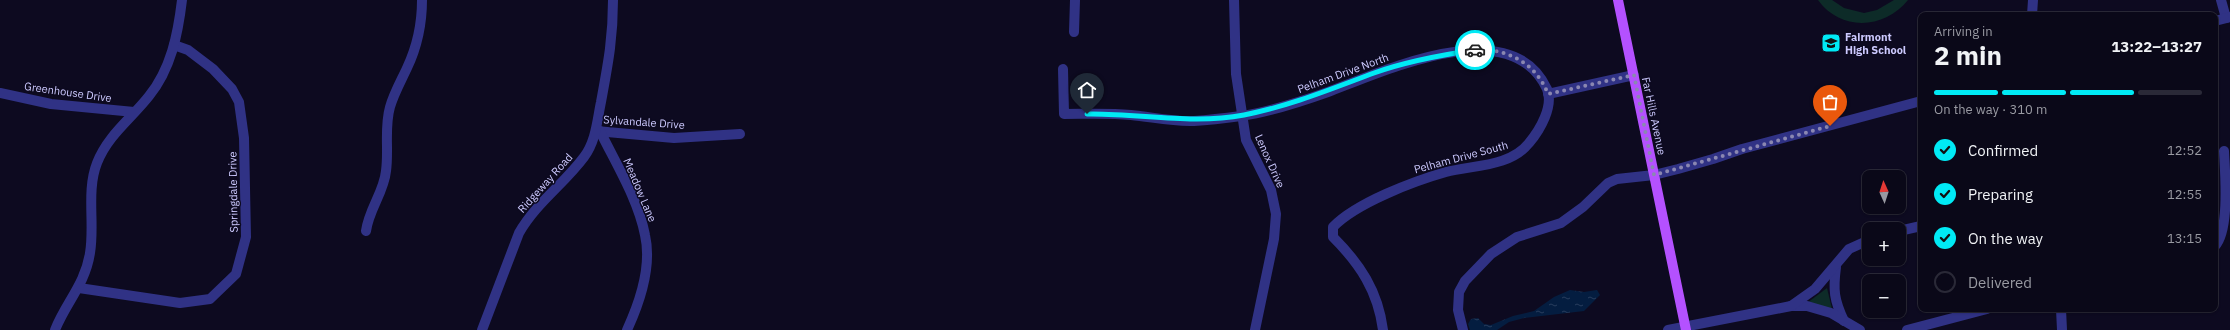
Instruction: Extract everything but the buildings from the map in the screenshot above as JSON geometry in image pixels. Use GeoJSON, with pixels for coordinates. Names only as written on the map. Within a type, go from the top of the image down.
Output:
{"type":"FeatureCollection","features":[{"type":"Feature","properties":{"kind":"main road","name":"Far Hills Avenue"},"geometry":{"type":"LineString","coordinates":[[1618,0],[1685,328]]}},
{"type":"Feature","properties":{"kind":"street"},"geometry":{"type":"LineString","coordinates":[[55,330],[61,315],[79,288],[90,253],[92,192],[96,164],[110,138],[158,85],[169,61],[174,45],[182,0]]}},
{"type":"Feature","properties":{"kind":"street"},"geometry":{"type":"LineString","coordinates":[[366,231],[371,210],[384,181],[388,115],[396,90],[413,54],[420,20],[422,0]]}},
{"type":"Feature","properties":{"kind":"street","name":"Ridgeway Road"},"geometry":{"type":"LineString","coordinates":[[482,330],[519,233],[532,212],[574,170],[585,156],[598,131],[611,54],[613,0]]}},
{"type":"Feature","properties":{"kind":"street"},"geometry":{"type":"LineString","coordinates":[[1074,32],[1075,0]]}},
{"type":"Feature","properties":{"kind":"street","name":"Lenox Drive"},"geometry":{"type":"LineString","coordinates":[[1234,0],[1236,74],[1246,140],[1271,190],[1276,214],[1274,239],[1255,330]]}},
{"type":"Feature","properties":{"kind":"street"},"geometry":{"type":"LineString","coordinates":[[2032,12],[2033,0]]}},
{"type":"Feature","properties":{"kind":"street"},"geometry":{"type":"LineString","coordinates":[[2218,20],[2228,17],[2221,0]]}},
{"type":"Feature","properties":{"kind":"street","name":"Springdale Drive"},"geometry":{"type":"LineString","coordinates":[[79,288],[180,303],[210,300],[236,274],[246,237],[244,138],[239,102],[232,89],[213,69],[188,50],[174,45]]}},
{"type":"Feature","properties":{"kind":"street","name":"Pelham Drive North"},"geometry":{"type":"LineString","coordinates":[[1063,69],[1064,114],[1106,114],[1194,121],[1242,116],[1294,103],[1375,73],[1412,62],[1476,50],[1490,50],[1512,55],[1533,71],[1545,86],[1548,94]]}},
{"type":"Feature","properties":{"kind":"street"},"geometry":{"type":"LineString","coordinates":[[1548,94],[1634,75]]}},
{"type":"Feature","properties":{"kind":"street","name":"Greenhouse Drive"},"geometry":{"type":"LineString","coordinates":[[0,93],[50,104],[134,112]]}},
{"type":"Feature","properties":{"kind":"street","name":"Pelham Drive South"},"geometry":{"type":"LineString","coordinates":[[1383,330],[1373,292],[1367,278],[1359,265],[1333,237],[1333,227],[1342,220],[1392,191],[1447,172],[1504,160],[1513,156],[1529,144],[1537,132],[1549,104],[1548,94]]}},
{"type":"Feature","properties":{"kind":"street"},"geometry":{"type":"LineString","coordinates":[[1463,330],[1458,310],[1459,292],[1465,281],[1490,254],[1516,237],[1561,222],[1582,207],[1608,183],[1617,179],[1654,175],[1713,159],[1742,149],[1918,102]]}},
{"type":"Feature","properties":{"kind":"street","name":"Sylvandale Drive"},"geometry":{"type":"LineString","coordinates":[[598,131],[674,138],[740,134]]}},
{"type":"Feature","properties":{"kind":"street","name":"Meadow Lane"},"geometry":{"type":"LineString","coordinates":[[598,131],[631,196],[646,236],[643,286],[627,330]]}},
{"type":"Feature","properties":{"kind":"street"},"geometry":{"type":"LineString","coordinates":[[2218,242],[2221,237],[2224,220],[2223,151]]}},
{"type":"Feature","properties":{"kind":"street"},"geometry":{"type":"LineString","coordinates":[[1906,229],[1918,227]]}},
{"type":"Feature","properties":{"kind":"street"},"geometry":{"type":"LineString","coordinates":[[1791,306],[1815,289],[1836,267],[1850,249],[1862,243]]}},
{"type":"Feature","properties":{"kind":"street"},"geometry":{"type":"LineString","coordinates":[[1836,267],[1833,287],[1836,305],[1844,320]]}},
{"type":"Feature","properties":{"kind":"street"},"geometry":{"type":"LineString","coordinates":[[1668,330],[1685,328],[1791,306],[1820,310],[1844,320],[1860,330]]}},
{"type":"Feature","properties":{"kind":"street"},"geometry":{"type":"LineString","coordinates":[[1907,330],[1976,312]]}},
{"type":"Feature","properties":{"kind":"street"},"geometry":{"type":"LineString","coordinates":[[2061,312],[2062,330]]}},
{"type":"Feature","properties":{"kind":"green space"},"geometry":{"type":"Polygon","coordinates":[[[1818,0],[1832,0],[1844,8],[1864,13],[1877,10],[1894,0],[1908,0],[1898,10],[1887,17],[1863,23],[1851,22],[1839,18],[1818,0]]]}},
{"type":"Feature","properties":{"kind":"green space"},"geometry":{"type":"Polygon","coordinates":[[[1827,288],[1832,309],[1807,303],[1827,288]]]}},
{"type":"Feature","properties":{"kind":"water"},"geometry":{"type":"Polygon","coordinates":[[[1570,290],[1584,292],[1597,290],[1600,295],[1584,311],[1524,318],[1509,322],[1497,330],[1470,330],[1468,324],[1471,319],[1478,318],[1484,324],[1491,325],[1513,316],[1534,311],[1554,297],[1570,290]]]}},
{"type":"Feature","properties":{"kind":"way so far"},"geometry":{"type":"LineString","coordinates":[[1475,50],[1490,50],[1512,55],[1533,71],[1545,86],[1548,94],[1634,75],[1654,175],[1713,159],[1742,149],[1830,126]]}},
{"type":"Feature","properties":{"kind":"place","name":"Fairmont High School"},"geometry":{"type":"Point","coordinates":[1831,43]}},
{"type":"Feature","properties":{"kind":"route"},"geometry":{"type":"LineString","coordinates":[[1087,114],[1130,115],[1194,121],[1242,116],[1294,103],[1328,92],[1375,73],[1412,62],[1475,50]]}}]}
